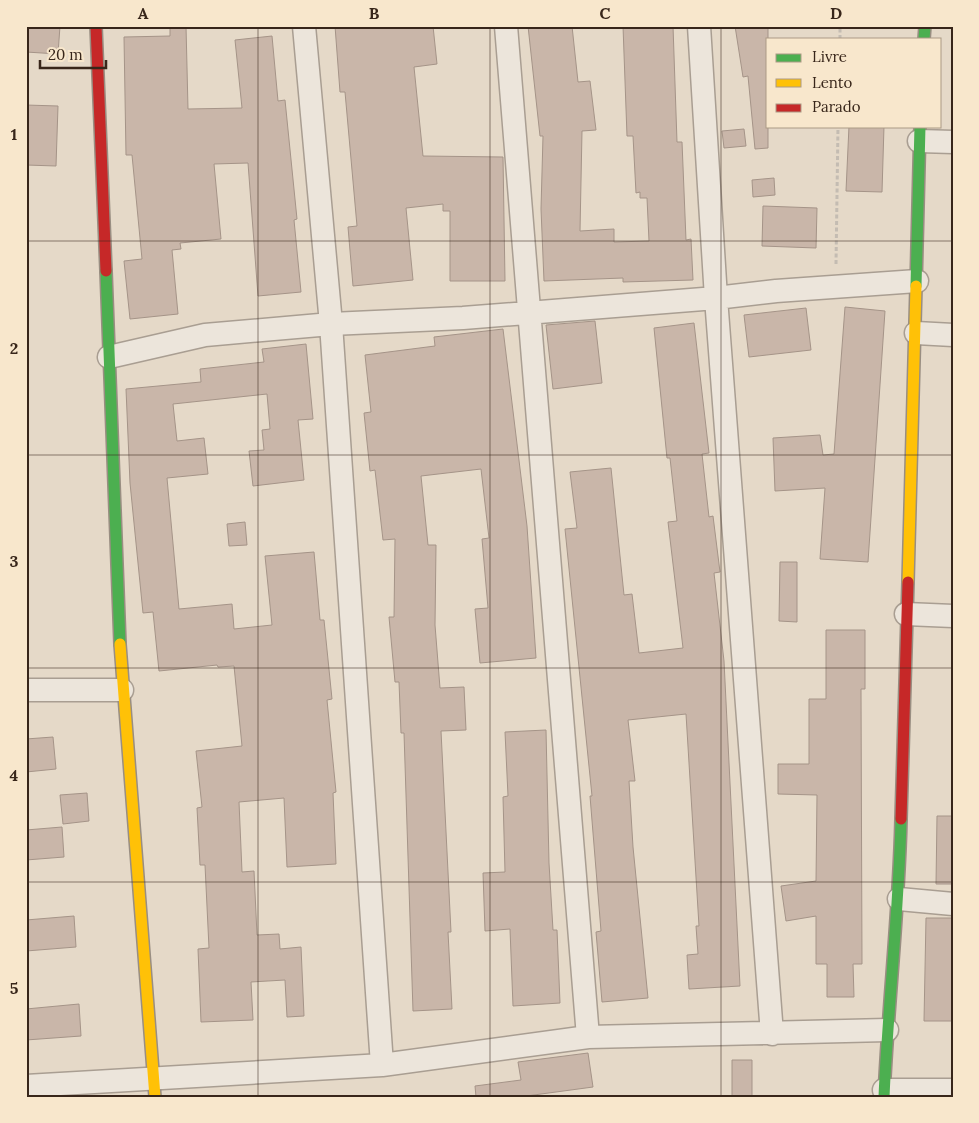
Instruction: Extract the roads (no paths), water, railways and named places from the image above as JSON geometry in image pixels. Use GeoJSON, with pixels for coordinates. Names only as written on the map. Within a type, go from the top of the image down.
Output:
{"type":"FeatureCollection","features":[{"type":"Feature","properties":{"kind":"street"},"geometry":{"type":"LineString","coordinates":[[96,26],[122,690],[153,1088]]}},
{"type":"Feature","properties":{"kind":"street"},"geometry":{"type":"LineString","coordinates":[[304,26],[331,324],[382,1065]]}},
{"type":"Feature","properties":{"kind":"street"},"geometry":{"type":"LineString","coordinates":[[506,26],[588,1037]]}},
{"type":"Feature","properties":{"kind":"street"},"geometry":{"type":"LineString","coordinates":[[700,26],[716,298],[772,1034]]}},
{"type":"Feature","properties":{"kind":"street"},"geometry":{"type":"LineString","coordinates":[[953,142],[919,134],[916,333],[906,614],[899,900],[887,1030],[884,1093],[953,1090]]}},
{"type":"Feature","properties":{"kind":"street"},"geometry":{"type":"LineString","coordinates":[[109,357],[205,335],[331,324],[529,313],[716,298],[776,291],[917,281]]}},
{"type":"Feature","properties":{"kind":"street"},"geometry":{"type":"LineString","coordinates":[[916,333],[953,335]]}},
{"type":"Feature","properties":{"kind":"street"},"geometry":{"type":"LineString","coordinates":[[906,614],[953,616]]}},
{"type":"Feature","properties":{"kind":"street"},"geometry":{"type":"LineString","coordinates":[[26,690],[122,690]]}},
{"type":"Feature","properties":{"kind":"street"},"geometry":{"type":"LineString","coordinates":[[899,900],[953,904]]}},
{"type":"Feature","properties":{"kind":"street"},"geometry":{"type":"LineString","coordinates":[[26,1086],[153,1088],[382,1065],[588,1037],[887,1030]]}}]}
